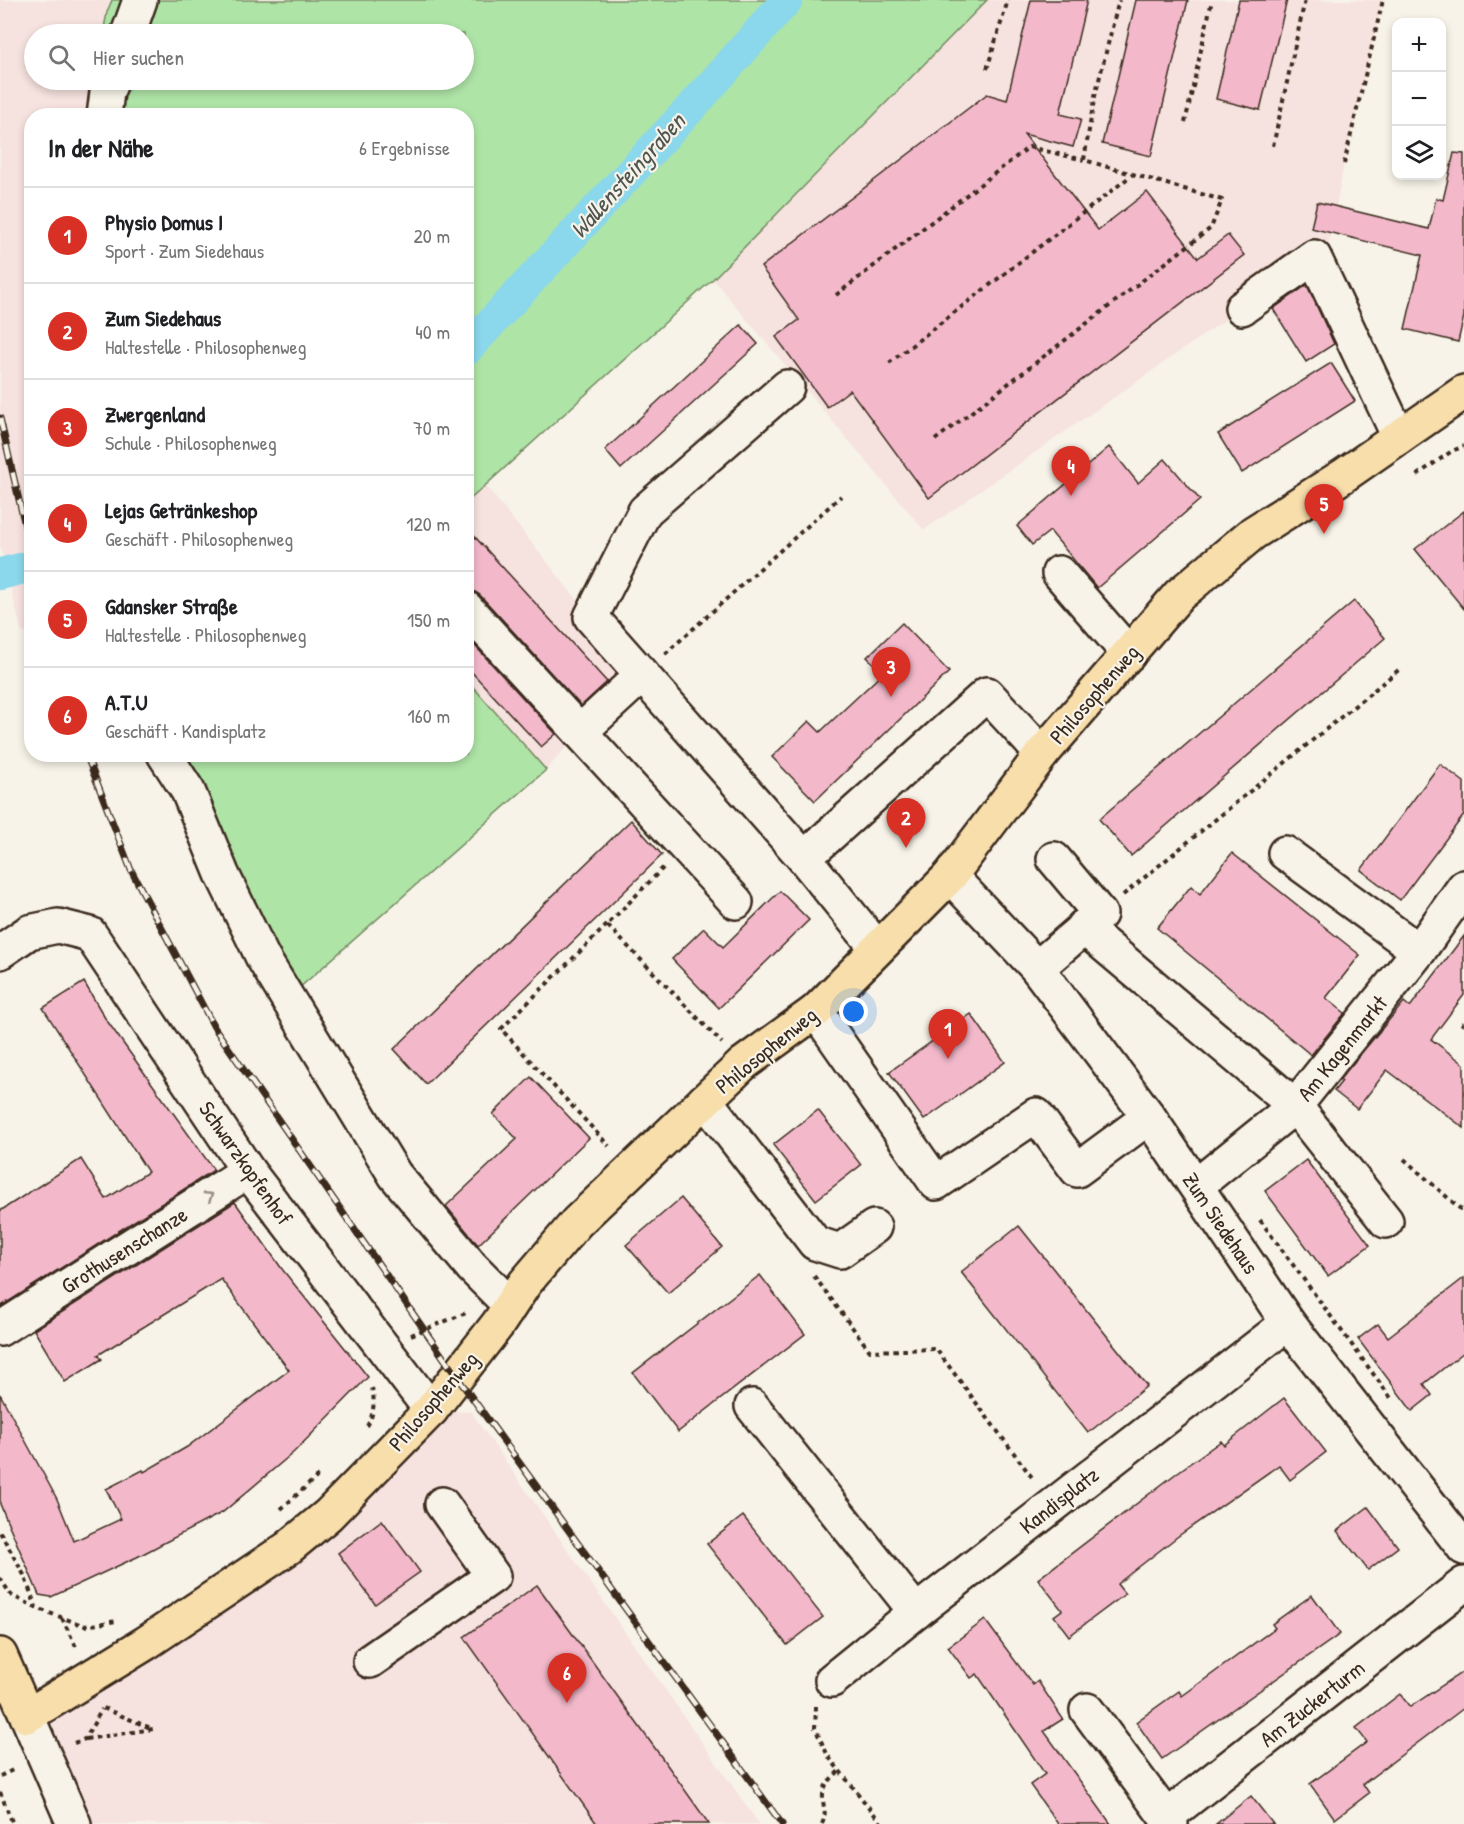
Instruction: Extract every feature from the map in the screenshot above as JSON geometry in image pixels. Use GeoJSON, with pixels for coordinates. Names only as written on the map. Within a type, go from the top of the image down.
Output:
{"type":"FeatureCollection","features":[{"type":"Feature","properties":{"kind":"main road","name":"Philosophenweg"},"geometry":{"type":"LineString","coordinates":[[27,1716],[96,1693],[288,1548],[328,1515],[431,1410],[525,1283],[577,1222],[743,1064],[816,1011],[950,876],[1042,754],[1179,594],[1253,533],[1343,476],[1464,392]]}},
{"type":"Feature","properties":{"kind":"main road"},"geometry":{"type":"LineString","coordinates":[[0,1654],[27,1716]]}},
{"type":"Feature","properties":{"kind":"street"},"geometry":{"type":"LineString","coordinates":[[132,24],[140,0]]}},
{"type":"Feature","properties":{"kind":"street"},"geometry":{"type":"LineString","coordinates":[[105,108],[108,90]]}},
{"type":"Feature","properties":{"kind":"street"},"geometry":{"type":"LineString","coordinates":[[1242,308],[1314,257],[1399,437]]}},
{"type":"Feature","properties":{"kind":"street"},"geometry":{"type":"LineString","coordinates":[[787,387],[645,511],[591,617],[804,858],[877,948]]}},
{"type":"Feature","properties":{"kind":"street"},"geometry":{"type":"LineString","coordinates":[[1059,573],[1129,654]]}},
{"type":"Feature","properties":{"kind":"street"},"geometry":{"type":"LineString","coordinates":[[474,617],[736,902]]}},
{"type":"Feature","properties":{"kind":"street"},"geometry":{"type":"LineString","coordinates":[[580,732],[642,675]]}},
{"type":"Feature","properties":{"kind":"street"},"geometry":{"type":"LineString","coordinates":[[804,858],[987,694],[1042,754]]}},
{"type":"Feature","properties":{"kind":"street"},"geometry":{"type":"LineString","coordinates":[[169,762],[188,791],[222,874],[263,958],[395,1174],[472,1266],[510,1305]]}},
{"type":"Feature","properties":{"kind":"street"},"geometry":{"type":"LineString","coordinates":[[1285,853],[1419,951]]}},
{"type":"Feature","properties":{"kind":"street"},"geometry":{"type":"LineString","coordinates":[[1054,859],[1091,921],[1295,1106],[1386,1221]]}},
{"type":"Feature","properties":{"kind":"street","name":"Zum Siedehaus"},"geometry":{"type":"LineString","coordinates":[[950,876],[1037,968],[1149,1117],[1288,1323],[1464,1548]]}},
{"type":"Feature","properties":{"kind":"street","name":"Am Kagenmarkt"},"geometry":{"type":"LineString","coordinates":[[1196,1186],[1295,1106],[1419,951],[1464,887]]}},
{"type":"Feature","properties":{"kind":"street"},"geometry":{"type":"LineString","coordinates":[[1037,968],[1091,921]]}},
{"type":"Feature","properties":{"kind":"street","name":"Schwarzkopfenhof"},"geometry":{"type":"LineString","coordinates":[[0,952],[29,932],[58,926],[90,934],[248,1171],[431,1410]]}},
{"type":"Feature","properties":{"kind":"street"},"geometry":{"type":"LineString","coordinates":[[816,1011],[936,1183],[1036,1115],[1077,1170],[1149,1117]]}},
{"type":"Feature","properties":{"kind":"street"},"geometry":{"type":"LineString","coordinates":[[705,1100],[815,1243],[840,1251],[874,1227]]}},
{"type":"Feature","properties":{"kind":"street","name":"Grothusenschanze"},"geometry":{"type":"LineString","coordinates":[[0,1329],[248,1171]]}},
{"type":"Feature","properties":{"kind":"street","name":"Kandisplatz"},"geometry":{"type":"LineString","coordinates":[[832,1680],[1288,1323]]}},
{"type":"Feature","properties":{"kind":"street"},"geometry":{"type":"LineString","coordinates":[[752,1406],[916,1612]]}},
{"type":"Feature","properties":{"kind":"street"},"geometry":{"type":"LineString","coordinates":[[370,1661],[493,1576],[442,1504]]}},
{"type":"Feature","properties":{"kind":"street","name":"Am Zuckerturm"},"geometry":{"type":"LineString","coordinates":[[1168,1821],[1464,1584]]}},
{"type":"Feature","properties":{"kind":"street"},"geometry":{"type":"LineString","coordinates":[[1087,1710],[1168,1821]]}},
{"type":"Feature","properties":{"kind":"street"},"geometry":{"type":"LineString","coordinates":[[27,1716],[74,1824]]}},
{"type":"Feature","properties":{"kind":"path"},"geometry":{"type":"LineString","coordinates":[[987,69],[1008,0]]}},
{"type":"Feature","properties":{"kind":"path"},"geometry":{"type":"LineString","coordinates":[[1084,160],[1094,100],[1119,0]]}},
{"type":"Feature","properties":{"kind":"path"},"geometry":{"type":"LineString","coordinates":[[1185,123],[1212,0]]}},
{"type":"Feature","properties":{"kind":"path"},"geometry":{"type":"LineString","coordinates":[[1274,146],[1305,0]]}},
{"type":"Feature","properties":{"kind":"path"},"geometry":{"type":"LineString","coordinates":[[1344,164],[1383,0]]}},
{"type":"Feature","properties":{"kind":"path"},"geometry":{"type":"LineString","coordinates":[[836,295],[1029,147],[1084,160],[1222,200],[1211,228],[935,440]]}},
{"type":"Feature","properties":{"kind":"path"},"geometry":{"type":"LineString","coordinates":[[889,363],[1133,174]]}},
{"type":"Feature","properties":{"kind":"path"},"geometry":{"type":"LineString","coordinates":[[1417,475],[1452,451],[1464,446]]}},
{"type":"Feature","properties":{"kind":"path"},"geometry":{"type":"LineString","coordinates":[[642,675],[841,496]]}},
{"type":"Feature","properties":{"kind":"path"},"geometry":{"type":"LineString","coordinates":[[1091,921],[1401,668]]}},
{"type":"Feature","properties":{"kind":"path"},"geometry":{"type":"LineString","coordinates":[[631,1170],[501,1029],[685,846]]}},
{"type":"Feature","properties":{"kind":"path"},"geometry":{"type":"LineString","coordinates":[[608,925],[743,1064]]}},
{"type":"Feature","properties":{"kind":"path"},"geometry":{"type":"LineString","coordinates":[[1404,1160],[1464,1212]]}},
{"type":"Feature","properties":{"kind":"path"},"geometry":{"type":"LineString","coordinates":[[813,1275],[870,1351],[936,1349],[1053,1505]]}},
{"type":"Feature","properties":{"kind":"path"},"geometry":{"type":"LineString","coordinates":[[364,1430],[370,1423],[375,1400],[371,1383],[383,1348],[449,1318],[485,1306],[510,1305]]}},
{"type":"Feature","properties":{"kind":"path"},"geometry":{"type":"LineString","coordinates":[[280,1510],[328,1466]]}},
{"type":"Feature","properties":{"kind":"path"},"geometry":{"type":"LineString","coordinates":[[0,1532],[24,1575],[36,1608]]}},
{"type":"Feature","properties":{"kind":"path"},"geometry":{"type":"LineString","coordinates":[[0,1578],[11,1595],[36,1608],[85,1626],[127,1620]]}},
{"type":"Feature","properties":{"kind":"path"},"geometry":{"type":"LineString","coordinates":[[832,1680],[816,1703],[815,1728],[828,1756],[882,1824]]}},
{"type":"Feature","properties":{"kind":"path"},"geometry":{"type":"LineString","coordinates":[[45,1755],[86,1739],[153,1729],[96,1693],[86,1739]]}},
{"type":"Feature","properties":{"kind":"path"},"geometry":{"type":"LineString","coordinates":[[822,1824],[826,1816],[823,1794],[828,1782],[840,1770]]}},
{"type":"Feature","properties":{"kind":"path"},"geometry":{"type":"LineString","coordinates":[[0,1792],[14,1824]]}},
{"type":"Feature","properties":{"kind":"shaded area"},"geometry":{"type":"Polygon","coordinates":[[[0,0],[112,0],[106,24],[24,24],[24,90],[96,90],[93,108],[24,108],[24,632],[22,633],[0,545],[0,0]]]}},
{"type":"Feature","properties":{"kind":"shaded area"},"geometry":{"type":"Polygon","coordinates":[[[987,0],[1383,0],[1344,164],[1328,248],[924,530],[713,279],[987,0]]]}},
{"type":"Feature","properties":{"kind":"shaded area"},"geometry":{"type":"Polygon","coordinates":[[[485,485],[591,617],[642,675],[580,732],[546,770],[474,688],[474,495],[485,485]]]}},
{"type":"Feature","properties":{"kind":"shaded area"},"geometry":{"type":"Polygon","coordinates":[[[431,1410],[471,1412],[759,1824],[74,1824],[27,1716],[146,1643],[431,1410]]]}},
{"type":"Feature","properties":{"kind":"green space"},"geometry":{"type":"Polygon","coordinates":[[[112,0],[987,0],[713,279],[474,496],[474,108],[90,108],[93,90],[474,90],[474,24],[105,24],[112,0]]]}},
{"type":"Feature","properties":{"kind":"green space"},"geometry":{"type":"Polygon","coordinates":[[[474,688],[546,770],[298,989],[245,890],[189,762],[474,762],[474,688]]]}},
{"type":"Feature","properties":{"kind":"building"},"geometry":{"type":"Polygon","coordinates":[[[1031,0],[1087,0],[1060,114],[1081,119],[1073,147],[1024,134],[1098,230],[1147,192],[1198,258],[1228,235],[1244,255],[929,498],[850,390],[827,407],[776,337],[799,320],[761,267],[987,94],[1007,100],[1031,0]]]}},
{"type":"Feature","properties":{"kind":"building"},"geometry":{"type":"Polygon","coordinates":[[[1136,0],[1188,0],[1151,156],[1102,144],[1136,0]]]}},
{"type":"Feature","properties":{"kind":"building"},"geometry":{"type":"Polygon","coordinates":[[[1239,0],[1287,0],[1260,110],[1216,99],[1239,0]]]}},
{"type":"Feature","properties":{"kind":"building"},"geometry":{"type":"Polygon","coordinates":[[[1454,153],[1464,154],[1464,316],[1458,342],[1405,329],[1422,255],[1311,228],[1317,202],[1429,229],[1436,198],[1443,200],[1454,153]]]}},
{"type":"Feature","properties":{"kind":"building"},"geometry":{"type":"Polygon","coordinates":[[[1307,285],[1334,344],[1306,362],[1273,309],[1307,285]]]}},
{"type":"Feature","properties":{"kind":"building"},"geometry":{"type":"Polygon","coordinates":[[[741,325],[758,344],[621,469],[605,450],[741,325]]]}},
{"type":"Feature","properties":{"kind":"building"},"geometry":{"type":"Polygon","coordinates":[[[1331,363],[1355,401],[1242,473],[1218,434],[1331,363]]]}},
{"type":"Feature","properties":{"kind":"building"},"geometry":{"type":"Polygon","coordinates":[[[1109,447],[1138,483],[1165,459],[1200,500],[1097,588],[1050,531],[1032,545],[1017,526],[1109,447]]]}},
{"type":"Feature","properties":{"kind":"building"},"geometry":{"type":"Polygon","coordinates":[[[1464,511],[1464,609],[1415,549],[1464,511]]]}},
{"type":"Feature","properties":{"kind":"building"},"geometry":{"type":"Polygon","coordinates":[[[474,536],[607,682],[581,706],[480,595],[474,591],[474,536]]]}},
{"type":"Feature","properties":{"kind":"building"},"geometry":{"type":"Polygon","coordinates":[[[1354,601],[1385,638],[1131,856],[1099,819],[1354,601]]]}},
{"type":"Feature","properties":{"kind":"building"},"geometry":{"type":"Polygon","coordinates":[[[902,623],[949,672],[815,801],[772,757],[809,721],[820,732],[883,673],[867,657],[902,623]]]}},
{"type":"Feature","properties":{"kind":"building"},"geometry":{"type":"Polygon","coordinates":[[[474,645],[556,734],[541,747],[474,675],[474,645]]]}},
{"type":"Feature","properties":{"kind":"building"},"geometry":{"type":"Polygon","coordinates":[[[1440,764],[1464,782],[1464,815],[1400,900],[1361,870],[1440,764]]]}},
{"type":"Feature","properties":{"kind":"building"},"geometry":{"type":"Polygon","coordinates":[[[631,820],[662,855],[426,1084],[394,1049],[631,820]]]}},
{"type":"Feature","properties":{"kind":"building"},"geometry":{"type":"Polygon","coordinates":[[[1232,853],[1360,955],[1326,998],[1345,1013],[1311,1055],[1157,928],[1191,886],[1200,894],[1232,853]]]}},
{"type":"Feature","properties":{"kind":"building"},"geometry":{"type":"Polygon","coordinates":[[[780,891],[809,920],[719,1008],[672,959],[704,928],[723,947],[780,891]]]}},
{"type":"Feature","properties":{"kind":"building"},"geometry":{"type":"Polygon","coordinates":[[[1464,936],[1464,995],[1431,1039],[1464,1064],[1464,1128],[1387,1070],[1357,1109],[1334,1091],[1342,1081],[1340,1079],[1404,1002],[1410,1007],[1464,936]]]}},
{"type":"Feature","properties":{"kind":"building"},"geometry":{"type":"Polygon","coordinates":[[[84,982],[105,1018],[214,1170],[0,1307],[0,1211],[81,1159],[106,1199],[148,1172],[43,1008],[84,982]]]}},
{"type":"Feature","properties":{"kind":"building"},"geometry":{"type":"Polygon","coordinates":[[[971,1014],[1005,1062],[924,1120],[889,1072],[971,1014]]]}},
{"type":"Feature","properties":{"kind":"building"},"geometry":{"type":"Polygon","coordinates":[[[531,1077],[589,1138],[478,1245],[446,1206],[517,1139],[493,1114],[531,1077]]]}},
{"type":"Feature","properties":{"kind":"building"},"geometry":{"type":"Polygon","coordinates":[[[818,1110],[861,1165],[816,1200],[773,1145],[818,1110]]]}},
{"type":"Feature","properties":{"kind":"building"},"geometry":{"type":"Polygon","coordinates":[[[1306,1160],[1370,1245],[1328,1276],[1265,1191],[1306,1160]]]}},
{"type":"Feature","properties":{"kind":"building"},"geometry":{"type":"Polygon","coordinates":[[[681,1198],[722,1247],[668,1293],[626,1245],[681,1198]]]}},
{"type":"Feature","properties":{"kind":"building"},"geometry":{"type":"Polygon","coordinates":[[[235,1202],[282,1269],[368,1377],[294,1452],[223,1512],[137,1557],[51,1597],[39,1595],[0,1504],[0,1394],[57,1499],[74,1541],[121,1519],[106,1489],[143,1470],[144,1472],[187,1447],[289,1370],[221,1279],[98,1355],[102,1359],[65,1382],[34,1330],[235,1202]]]}},
{"type":"Feature","properties":{"kind":"building"},"geometry":{"type":"Polygon","coordinates":[[[1019,1226],[1147,1386],[1088,1433],[961,1272],[1019,1226]]]}},
{"type":"Feature","properties":{"kind":"building"},"geometry":{"type":"Polygon","coordinates":[[[760,1275],[805,1334],[678,1432],[633,1373],[760,1275]]]}},
{"type":"Feature","properties":{"kind":"building"},"geometry":{"type":"Polygon","coordinates":[[[1464,1278],[1464,1352],[1424,1384],[1432,1395],[1412,1411],[1358,1339],[1378,1324],[1388,1337],[1464,1278]]]}},
{"type":"Feature","properties":{"kind":"building"},"geometry":{"type":"Polygon","coordinates":[[[1284,1398],[1326,1452],[1290,1480],[1279,1465],[1177,1537],[1117,1584],[1125,1594],[1069,1636],[1054,1616],[1062,1610],[1038,1579],[1178,1472],[1221,1441],[1224,1445],[1284,1398]]]}},
{"type":"Feature","properties":{"kind":"building"},"geometry":{"type":"Polygon","coordinates":[[[1368,1507],[1398,1547],[1368,1570],[1337,1531],[1368,1507]]]}},
{"type":"Feature","properties":{"kind":"building"},"geometry":{"type":"Polygon","coordinates":[[[743,1516],[823,1617],[787,1645],[707,1544],[743,1516]]]}},
{"type":"Feature","properties":{"kind":"building"},"geometry":{"type":"Polygon","coordinates":[[[382,1520],[420,1572],[375,1604],[338,1553],[382,1520]]]}},
{"type":"Feature","properties":{"kind":"building"},"geometry":{"type":"Polygon","coordinates":[[[537,1585],[709,1824],[597,1824],[464,1637],[537,1585]]]}},
{"type":"Feature","properties":{"kind":"building"},"geometry":{"type":"Polygon","coordinates":[[[1312,1595],[1340,1634],[1162,1759],[1136,1722],[1179,1691],[1182,1696],[1275,1628],[1272,1624],[1312,1595]]]}},
{"type":"Feature","properties":{"kind":"building"},"geometry":{"type":"Polygon","coordinates":[[[985,1620],[1033,1685],[1038,1681],[1063,1719],[1044,1731],[1111,1824],[1058,1824],[1030,1785],[1045,1774],[977,1674],[971,1678],[948,1647],[985,1620]]]}},
{"type":"Feature","properties":{"kind":"building"},"geometry":{"type":"Polygon","coordinates":[[[1464,1671],[1464,1708],[1363,1784],[1369,1793],[1335,1819],[1310,1784],[1367,1742],[1356,1728],[1400,1694],[1410,1707],[1464,1671]]]}},
{"type":"Feature","properties":{"kind":"building"},"geometry":{"type":"Polygon","coordinates":[[[1251,1796],[1273,1824],[1216,1824],[1251,1796]]]}},
{"type":"Feature","properties":{"kind":"waterway","name":"Wallensteingraben"},"geometry":{"type":"LineString","coordinates":[[474,341],[698,100],[787,0]]}},
{"type":"Feature","properties":{"kind":"waterway","name":"Wallensteingraben"},"geometry":{"type":"LineString","coordinates":[[0,574],[24,568]]}},
{"type":"Feature","properties":{"kind":"railway"},"geometry":{"type":"LineString","coordinates":[[0,418],[24,522]]}},
{"type":"Feature","properties":{"kind":"railway"},"geometry":{"type":"LineString","coordinates":[[89,762],[131,870],[214,1027],[457,1377],[782,1824]]}},
{"type":"Feature","properties":{"kind":"place","name":"Lejas Getränkeshop"},"geometry":{"type":"Point","coordinates":[1071,496]}},
{"type":"Feature","properties":{"kind":"place","name":"Gdansker Straße"},"geometry":{"type":"Point","coordinates":[1324,534]}},
{"type":"Feature","properties":{"kind":"place","name":"Zwergenland"},"geometry":{"type":"Point","coordinates":[891,697]}},
{"type":"Feature","properties":{"kind":"place","name":"Zum Siedehaus"},"geometry":{"type":"Point","coordinates":[906,848]}},
{"type":"Feature","properties":{"kind":"place","name":"Physio Domus I"},"geometry":{"type":"Point","coordinates":[948,1059]}},
{"type":"Feature","properties":{"kind":"place","name":"A.T.U"},"geometry":{"type":"Point","coordinates":[567,1703]}}]}
